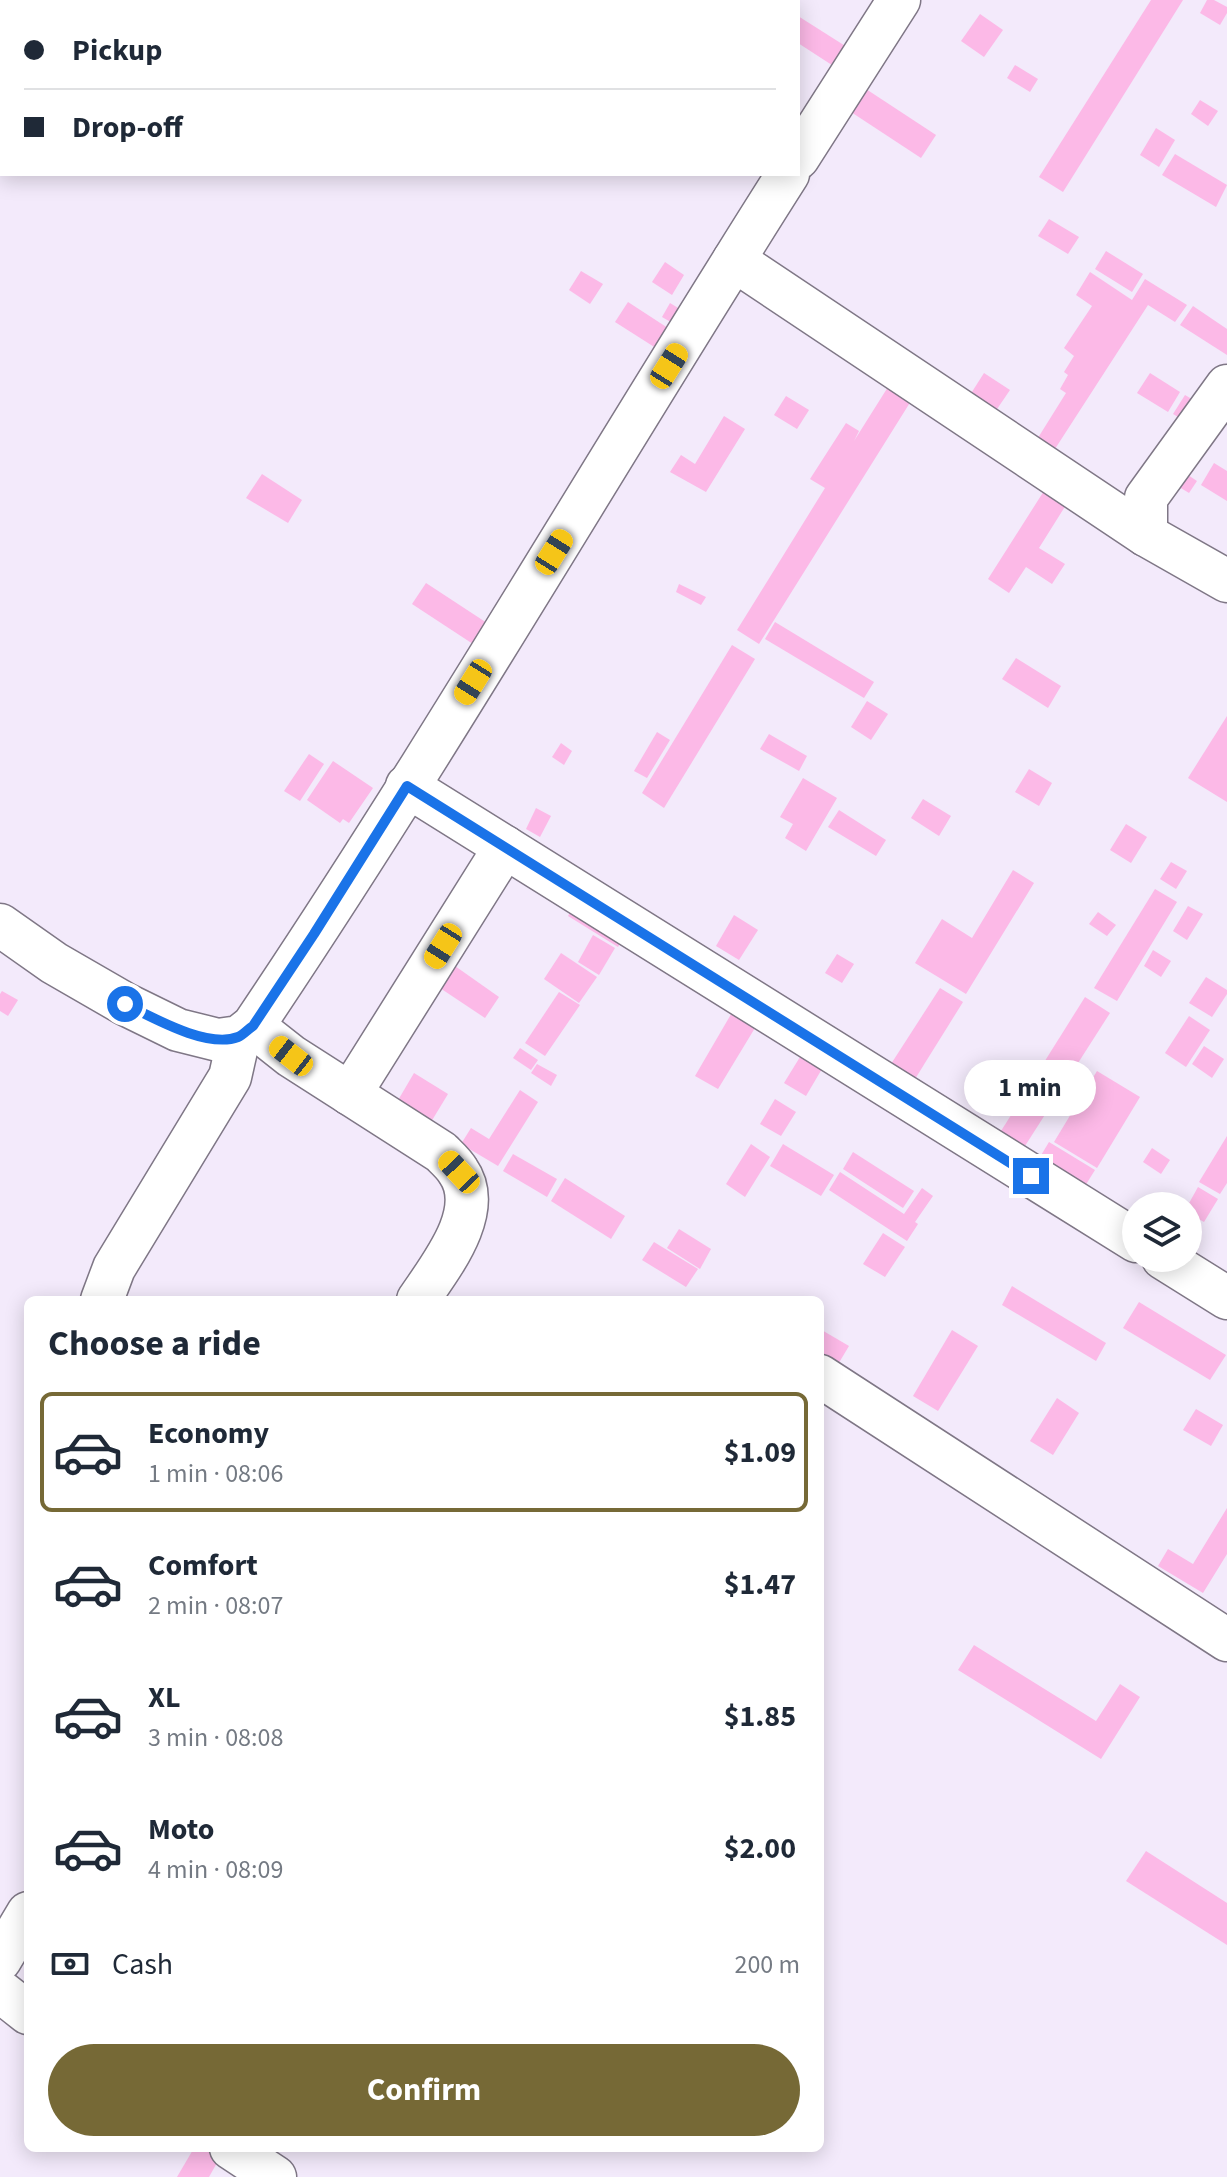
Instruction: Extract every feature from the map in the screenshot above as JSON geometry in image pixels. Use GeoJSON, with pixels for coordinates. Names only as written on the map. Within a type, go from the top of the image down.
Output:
{"type":"FeatureCollection","features":[{"type":"Feature","properties":{"kind":"street"},"geometry":{"type":"LineString","coordinates":[[800,155],[899,0]]}},
{"type":"Feature","properties":{"kind":"street"},"geometry":{"type":"LineString","coordinates":[[104,1296],[114,1268],[230,1077],[246,1031],[314,934],[787,176]]}},
{"type":"Feature","properties":{"kind":"street"},"geometry":{"type":"LineString","coordinates":[[734,260],[1146,535],[1227,581]]}},
{"type":"Feature","properties":{"kind":"street"},"geometry":{"type":"LineString","coordinates":[[1146,535],[1146,498],[1227,386]]}},
{"type":"Feature","properties":{"kind":"street"},"geometry":{"type":"LineString","coordinates":[[407,786],[1122,1232]]}},
{"type":"Feature","properties":{"kind":"street"},"geometry":{"type":"LineString","coordinates":[[350,1094],[505,847]]}},
{"type":"Feature","properties":{"kind":"street"},"geometry":{"type":"LineString","coordinates":[[0,925],[54,963],[178,1030],[218,1040],[246,1031],[291,1056],[441,1152],[459,1172],[468,1198],[456,1242],[421,1296]]}},
{"type":"Feature","properties":{"kind":"street"},"geometry":{"type":"LineString","coordinates":[[1185,1272],[1227,1298]]}},
{"type":"Feature","properties":{"kind":"street"},"geometry":{"type":"LineString","coordinates":[[824,1379],[1227,1640]]}},
{"type":"Feature","properties":{"kind":"street"},"geometry":{"type":"LineString","coordinates":[[0,1960],[24,1920]]}},
{"type":"Feature","properties":{"kind":"street"},"geometry":{"type":"LineString","coordinates":[[0,1991],[24,2010]]}},
{"type":"Feature","properties":{"kind":"street"},"geometry":{"type":"LineString","coordinates":[[237,2152],[275,2177]]}},
{"type":"Feature","properties":{"kind":"building"},"geometry":{"type":"Polygon","coordinates":[[[1151,0],[1183,0],[1063,192],[1039,177],[1151,0]]]}},
{"type":"Feature","properties":{"kind":"building"},"geometry":{"type":"Polygon","coordinates":[[[1207,0],[1227,7],[1220,25],[1200,13],[1207,0]]]}},
{"type":"Feature","properties":{"kind":"building"},"geometry":{"type":"Polygon","coordinates":[[[980,14],[1003,30],[984,57],[961,41],[980,14]]]}},
{"type":"Feature","properties":{"kind":"building"},"geometry":{"type":"Polygon","coordinates":[[[800,17],[850,49],[838,69],[800,44],[800,17]]]}},
{"type":"Feature","properties":{"kind":"building"},"geometry":{"type":"Polygon","coordinates":[[[1015,65],[1038,79],[1030,92],[1007,78],[1015,65]]]}},
{"type":"Feature","properties":{"kind":"building"},"geometry":{"type":"Polygon","coordinates":[[[866,89],[936,135],[921,158],[851,112],[866,89]]]}},
{"type":"Feature","properties":{"kind":"building"},"geometry":{"type":"Polygon","coordinates":[[[1200,100],[1218,111],[1208,126],[1191,114],[1200,100]]]}},
{"type":"Feature","properties":{"kind":"building"},"geometry":{"type":"Polygon","coordinates":[[[1156,128],[1175,140],[1159,167],[1140,155],[1156,128]]]}},
{"type":"Feature","properties":{"kind":"building"},"geometry":{"type":"Polygon","coordinates":[[[1175,154],[1227,185],[1216,207],[1162,175],[1175,154]]]}},
{"type":"Feature","properties":{"kind":"building"},"geometry":{"type":"Polygon","coordinates":[[[1049,219],[1079,237],[1068,254],[1038,236],[1049,219]]]}},
{"type":"Feature","properties":{"kind":"building"},"geometry":{"type":"Polygon","coordinates":[[[1106,251],[1143,274],[1132,292],[1095,269],[1106,251]]]}},
{"type":"Feature","properties":{"kind":"building"},"geometry":{"type":"Polygon","coordinates":[[[665,262],[684,275],[672,295],[652,282],[665,262]]]}},
{"type":"Feature","properties":{"kind":"building"},"geometry":{"type":"Polygon","coordinates":[[[581,271],[603,284],[590,304],[569,290],[581,271]]]}},
{"type":"Feature","properties":{"kind":"building"},"geometry":{"type":"Polygon","coordinates":[[[1090,272],[1132,300],[1145,279],[1187,305],[1175,322],[1148,305],[1053,452],[1036,441],[1066,393],[1060,389],[1068,375],[1064,372],[1074,356],[1064,348],[1092,306],[1076,295],[1090,272]]]}},
{"type":"Feature","properties":{"kind":"building"},"geometry":{"type":"Polygon","coordinates":[[[628,302],[671,330],[659,350],[615,322],[628,302]]]}},
{"type":"Feature","properties":{"kind":"building"},"geometry":{"type":"Polygon","coordinates":[[[670,303],[683,311],[674,324],[662,317],[670,303]]]}},
{"type":"Feature","properties":{"kind":"building"},"geometry":{"type":"Polygon","coordinates":[[[1193,306],[1227,329],[1227,355],[1180,325],[1193,306]]]}},
{"type":"Feature","properties":{"kind":"building"},"geometry":{"type":"Polygon","coordinates":[[[984,373],[1010,390],[995,412],[970,395],[984,373]]]}},
{"type":"Feature","properties":{"kind":"building"},"geometry":{"type":"Polygon","coordinates":[[[1150,373],[1180,392],[1168,412],[1137,393],[1150,373]]]}},
{"type":"Feature","properties":{"kind":"building"},"geometry":{"type":"Polygon","coordinates":[[[893,379],[916,393],[759,644],[737,630],[825,488],[810,479],[846,423],[859,431],[854,441],[893,379]]]}},
{"type":"Feature","properties":{"kind":"building"},"geometry":{"type":"Polygon","coordinates":[[[1185,395],[1202,405],[1190,424],[1173,414],[1185,395]]]}},
{"type":"Feature","properties":{"kind":"building"},"geometry":{"type":"Polygon","coordinates":[[[786,396],[809,410],[797,429],[774,415],[786,396]]]}},
{"type":"Feature","properties":{"kind":"building"},"geometry":{"type":"Polygon","coordinates":[[[724,416],[745,429],[706,492],[670,472],[681,455],[695,464],[724,416]]]}},
{"type":"Feature","properties":{"kind":"building"},"geometry":{"type":"Polygon","coordinates":[[[1214,463],[1227,471],[1227,501],[1201,485],[1214,463]]]}},
{"type":"Feature","properties":{"kind":"building"},"geometry":{"type":"Polygon","coordinates":[[[1179,469],[1197,481],[1189,493],[1171,482],[1179,469]]]}},
{"type":"Feature","properties":{"kind":"building"},"geometry":{"type":"Polygon","coordinates":[[[262,474],[302,500],[288,523],[246,498],[262,474]]]}},
{"type":"Feature","properties":{"kind":"building"},"geometry":{"type":"Polygon","coordinates":[[[1049,483],[1071,497],[1039,548],[1065,564],[1052,584],[1026,567],[1009,593],[988,579],[1049,483]]]}},
{"type":"Feature","properties":{"kind":"building"},"geometry":{"type":"Polygon","coordinates":[[[426,583],[487,623],[473,644],[412,604],[426,583]]]}},
{"type":"Feature","properties":{"kind":"building"},"geometry":{"type":"Polygon","coordinates":[[[679,584],[706,597],[701,605],[676,592],[679,584]]]}},
{"type":"Feature","properties":{"kind":"building"},"geometry":{"type":"Polygon","coordinates":[[[775,622],[874,682],[864,698],[765,639],[775,622]]]}},
{"type":"Feature","properties":{"kind":"building"},"geometry":{"type":"Polygon","coordinates":[[[732,645],[755,659],[664,808],[642,793],[732,645]]]}},
{"type":"Feature","properties":{"kind":"building"},"geometry":{"type":"Polygon","coordinates":[[[1016,658],[1061,686],[1048,708],[1002,679],[1016,658]]]}},
{"type":"Feature","properties":{"kind":"building"},"geometry":{"type":"Polygon","coordinates":[[[867,701],[888,714],[871,740],[851,727],[867,701]]]}},
{"type":"Feature","properties":{"kind":"building"},"geometry":{"type":"Polygon","coordinates":[[[1227,716],[1227,802],[1188,778],[1227,716]]]}},
{"type":"Feature","properties":{"kind":"building"},"geometry":{"type":"Polygon","coordinates":[[[657,732],[670,740],[647,778],[634,771],[657,732]]]}},
{"type":"Feature","properties":{"kind":"building"},"geometry":{"type":"Polygon","coordinates":[[[769,734],[807,756],[799,771],[760,749],[769,734]]]}},
{"type":"Feature","properties":{"kind":"building"},"geometry":{"type":"Polygon","coordinates":[[[561,743],[572,751],[564,765],[552,757],[561,743]]]}},
{"type":"Feature","properties":{"kind":"building"},"geometry":{"type":"Polygon","coordinates":[[[309,754],[324,764],[300,801],[284,791],[309,754]]]}},
{"type":"Feature","properties":{"kind":"building"},"geometry":{"type":"Polygon","coordinates":[[[333,761],[373,788],[349,823],[343,819],[340,823],[307,800],[333,761]]]}},
{"type":"Feature","properties":{"kind":"building"},"geometry":{"type":"Polygon","coordinates":[[[1029,769],[1052,783],[1039,806],[1015,792],[1029,769]]]}},
{"type":"Feature","properties":{"kind":"building"},"geometry":{"type":"Polygon","coordinates":[[[803,778],[837,798],[806,851],[785,838],[793,824],[780,817],[803,778]]]}},
{"type":"Feature","properties":{"kind":"building"},"geometry":{"type":"Polygon","coordinates":[[[923,799],[951,816],[939,836],[911,818],[923,799]]]}},
{"type":"Feature","properties":{"kind":"building"},"geometry":{"type":"Polygon","coordinates":[[[536,808],[551,816],[540,837],[526,829],[536,808]]]}},
{"type":"Feature","properties":{"kind":"building"},"geometry":{"type":"Polygon","coordinates":[[[839,810],[886,840],[876,856],[828,827],[839,810]]]}},
{"type":"Feature","properties":{"kind":"building"},"geometry":{"type":"Polygon","coordinates":[[[1126,824],[1147,837],[1131,863],[1110,850],[1126,824]]]}},
{"type":"Feature","properties":{"kind":"building"},"geometry":{"type":"Polygon","coordinates":[[[1171,862],[1187,871],[1176,889],[1160,879],[1171,862]]]}},
{"type":"Feature","properties":{"kind":"building"},"geometry":{"type":"Polygon","coordinates":[[[1013,870],[1034,883],[966,994],[915,963],[942,919],[972,938],[1013,870]]]}},
{"type":"Feature","properties":{"kind":"building"},"geometry":{"type":"Polygon","coordinates":[[[1155,889],[1177,902],[1117,1001],[1094,988],[1155,889]]]}},
{"type":"Feature","properties":{"kind":"building"},"geometry":{"type":"Polygon","coordinates":[[[575,904],[625,935],[618,947],[568,916],[575,904]]]}},
{"type":"Feature","properties":{"kind":"building"},"geometry":{"type":"Polygon","coordinates":[[[1188,906],[1203,914],[1187,940],[1173,931],[1188,906]]]}},
{"type":"Feature","properties":{"kind":"building"},"geometry":{"type":"Polygon","coordinates":[[[1098,912],[1116,925],[1107,936],[1089,924],[1098,912]]]}},
{"type":"Feature","properties":{"kind":"building"},"geometry":{"type":"Polygon","coordinates":[[[734,915],[758,930],[739,960],[716,946],[734,915]]]}},
{"type":"Feature","properties":{"kind":"building"},"geometry":{"type":"Polygon","coordinates":[[[593,935],[615,948],[599,975],[578,962],[593,935]]]}},
{"type":"Feature","properties":{"kind":"building"},"geometry":{"type":"Polygon","coordinates":[[[1153,950],[1171,961],[1161,977],[1144,966],[1153,950]]]}},
{"type":"Feature","properties":{"kind":"building"},"geometry":{"type":"Polygon","coordinates":[[[561,953],[597,977],[579,1003],[544,979],[561,953]]]}},
{"type":"Feature","properties":{"kind":"building"},"geometry":{"type":"Polygon","coordinates":[[[837,954],[854,964],[842,983],[825,973],[837,954]]]}},
{"type":"Feature","properties":{"kind":"building"},"geometry":{"type":"Polygon","coordinates":[[[455,966],[499,997],[485,1018],[440,988],[455,966]]]}},
{"type":"Feature","properties":{"kind":"building"},"geometry":{"type":"Polygon","coordinates":[[[1206,977],[1227,990],[1212,1017],[1189,1003],[1206,977]]]}},
{"type":"Feature","properties":{"kind":"building"},"geometry":{"type":"Polygon","coordinates":[[[940,988],[963,1002],[915,1079],[891,1064],[940,988]]]}},
{"type":"Feature","properties":{"kind":"building"},"geometry":{"type":"Polygon","coordinates":[[[2,991],[18,1000],[8,1016],[0,1011],[2,991]]]}},
{"type":"Feature","properties":{"kind":"building"},"geometry":{"type":"Polygon","coordinates":[[[559,992],[580,1005],[545,1056],[525,1043],[559,992]]]}},
{"type":"Feature","properties":{"kind":"building"},"geometry":{"type":"Polygon","coordinates":[[[1085,997],[1110,1013],[1025,1146],[1001,1131],[1085,997]]]}},
{"type":"Feature","properties":{"kind":"building"},"geometry":{"type":"Polygon","coordinates":[[[737,1004],[761,1018],[718,1089],[695,1076],[737,1004]]]}},
{"type":"Feature","properties":{"kind":"building"},"geometry":{"type":"Polygon","coordinates":[[[1189,1016],[1210,1030],[1186,1067],[1165,1053],[1189,1016]]]}},
{"type":"Feature","properties":{"kind":"building"},"geometry":{"type":"Polygon","coordinates":[[[808,1044],[829,1057],[806,1096],[784,1083],[808,1044]]]}},
{"type":"Feature","properties":{"kind":"building"},"geometry":{"type":"Polygon","coordinates":[[[1204,1046],[1224,1059],[1212,1078],[1192,1064],[1204,1046]]]}},
{"type":"Feature","properties":{"kind":"building"},"geometry":{"type":"Polygon","coordinates":[[[520,1048],[538,1060],[531,1070],[513,1058],[520,1048]]]}},
{"type":"Feature","properties":{"kind":"building"},"geometry":{"type":"Polygon","coordinates":[[[537,1064],[557,1075],[551,1086],[531,1073],[537,1064]]]}},
{"type":"Feature","properties":{"kind":"building"},"geometry":{"type":"Polygon","coordinates":[[[1097,1071],[1140,1097],[1097,1168],[1054,1142],[1097,1071]]]}},
{"type":"Feature","properties":{"kind":"building"},"geometry":{"type":"Polygon","coordinates":[[[414,1073],[448,1094],[431,1122],[397,1102],[414,1073]]]}},
{"type":"Feature","properties":{"kind":"building"},"geometry":{"type":"Polygon","coordinates":[[[520,1090],[538,1102],[498,1166],[461,1144],[471,1128],[489,1139],[520,1090]]]}},
{"type":"Feature","properties":{"kind":"building"},"geometry":{"type":"Polygon","coordinates":[[[775,1099],[796,1112],[781,1136],[760,1124],[775,1099]]]}},
{"type":"Feature","properties":{"kind":"building"},"geometry":{"type":"Polygon","coordinates":[[[1227,1136],[1227,1183],[1220,1194],[1199,1182],[1227,1136]]]}},
{"type":"Feature","properties":{"kind":"building"},"geometry":{"type":"Polygon","coordinates":[[[1049,1142],[1095,1170],[1085,1186],[1040,1157],[1049,1142]]]}},
{"type":"Feature","properties":{"kind":"building"},"geometry":{"type":"Polygon","coordinates":[[[751,1144],[770,1157],[745,1197],[726,1184],[751,1144]]]}},
{"type":"Feature","properties":{"kind":"building"},"geometry":{"type":"Polygon","coordinates":[[[783,1144],[834,1175],[821,1196],[770,1166],[783,1144]]]}},
{"type":"Feature","properties":{"kind":"building"},"geometry":{"type":"Polygon","coordinates":[[[1152,1148],[1170,1160],[1161,1174],[1143,1162],[1152,1148]]]}},
{"type":"Feature","properties":{"kind":"building"},"geometry":{"type":"Polygon","coordinates":[[[853,1152],[914,1191],[903,1208],[843,1169],[853,1152]]]}},
{"type":"Feature","properties":{"kind":"building"},"geometry":{"type":"Polygon","coordinates":[[[513,1154],[557,1179],[547,1197],[503,1171],[513,1154]]]}},
{"type":"Feature","properties":{"kind":"building"},"geometry":{"type":"Polygon","coordinates":[[[840,1172],[904,1214],[922,1188],[933,1196],[915,1222],[918,1224],[907,1241],[829,1190],[840,1172]]]}},
{"type":"Feature","properties":{"kind":"building"},"geometry":{"type":"Polygon","coordinates":[[[565,1178],[625,1216],[611,1239],[551,1201],[565,1178]]]}},
{"type":"Feature","properties":{"kind":"building"},"geometry":{"type":"Polygon","coordinates":[[[1198,1187],[1218,1199],[1204,1222],[1202,1192],[1195,1192],[1198,1187]]]}},
{"type":"Feature","properties":{"kind":"building"},"geometry":{"type":"Polygon","coordinates":[[[679,1229],[711,1249],[700,1269],[667,1248],[679,1229]]]}},
{"type":"Feature","properties":{"kind":"building"},"geometry":{"type":"Polygon","coordinates":[[[883,1233],[905,1247],[885,1277],[863,1264],[883,1233]]]}},
{"type":"Feature","properties":{"kind":"building"},"geometry":{"type":"Polygon","coordinates":[[[654,1242],[698,1269],[686,1287],[642,1260],[654,1242]]]}},
{"type":"Feature","properties":{"kind":"building"},"geometry":{"type":"Polygon","coordinates":[[[1012,1286],[1106,1343],[1096,1361],[1002,1305],[1012,1286]]]}},
{"type":"Feature","properties":{"kind":"building"},"geometry":{"type":"Polygon","coordinates":[[[1139,1302],[1226,1355],[1210,1380],[1123,1328],[1139,1302]]]}},
{"type":"Feature","properties":{"kind":"building"},"geometry":{"type":"Polygon","coordinates":[[[952,1330],[978,1346],[938,1411],[913,1396],[952,1330]]]}},
{"type":"Feature","properties":{"kind":"building"},"geometry":{"type":"Polygon","coordinates":[[[824,1331],[849,1346],[837,1366],[824,1358],[824,1331]]]}},
{"type":"Feature","properties":{"kind":"building"},"geometry":{"type":"Polygon","coordinates":[[[1057,1398],[1079,1413],[1053,1455],[1030,1441],[1057,1398]]]}},
{"type":"Feature","properties":{"kind":"building"},"geometry":{"type":"Polygon","coordinates":[[[1196,1409],[1223,1425],[1211,1446],[1183,1430],[1196,1409]]]}},
{"type":"Feature","properties":{"kind":"building"},"geometry":{"type":"Polygon","coordinates":[[[1227,1508],[1227,1554],[1203,1593],[1158,1566],[1168,1549],[1193,1564],[1227,1508]]]}},
{"type":"Feature","properties":{"kind":"building"},"geometry":{"type":"Polygon","coordinates":[[[974,1645],[1096,1721],[1120,1684],[1140,1697],[1101,1759],[958,1670],[974,1645]]]}},
{"type":"Feature","properties":{"kind":"building"},"geometry":{"type":"Polygon","coordinates":[[[1146,1851],[1227,1903],[1227,1945],[1126,1881],[1146,1851]]]}},
{"type":"Feature","properties":{"kind":"building"},"geometry":{"type":"Polygon","coordinates":[[[192,2152],[223,2152],[209,2177],[177,2177],[192,2152]]]}},
{"type":"Feature","properties":{"kind":"route"},"geometry":{"type":"LineString","coordinates":[[125,1004],[178,1030],[218,1040],[239,1037],[253,1026],[407,786],[1031,1176]]}}]}
